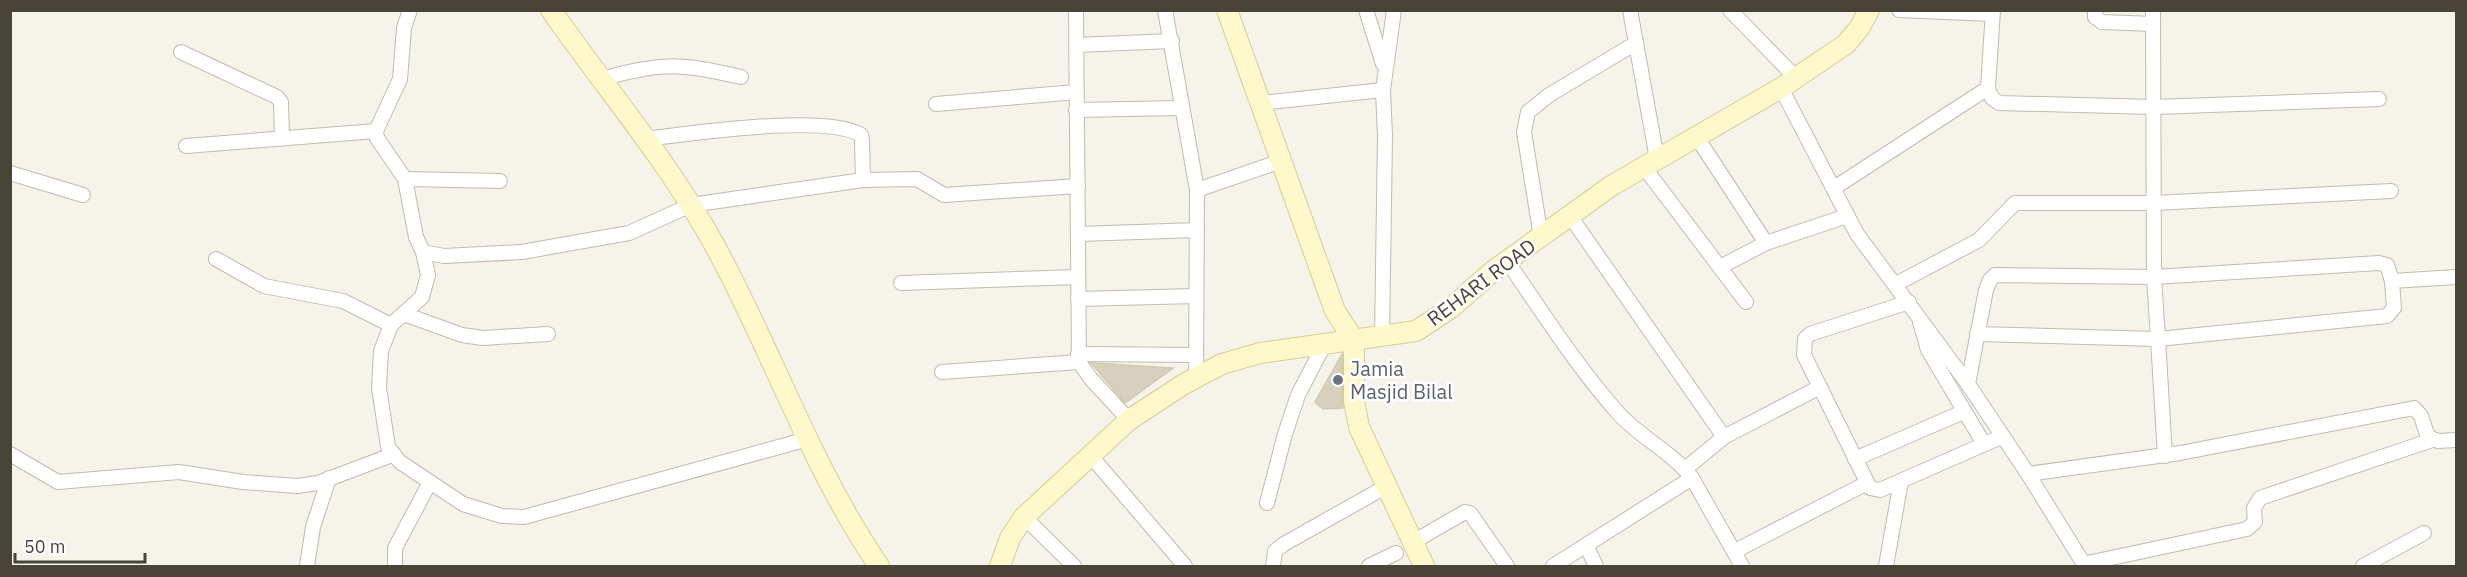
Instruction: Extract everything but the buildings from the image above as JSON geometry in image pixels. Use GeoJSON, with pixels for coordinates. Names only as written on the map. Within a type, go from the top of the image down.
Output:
{"type":"FeatureCollection","features":[{"type":"Feature","properties":{"kind":"main road"},"geometry":{"type":"LineString","coordinates":[[551,10],[691,205],[716,247],[834,494],[878,566]]}},
{"type":"Feature","properties":{"kind":"main road"},"geometry":{"type":"LineString","coordinates":[[1227,10],[1335,311],[1354,340],[1355,414],[1424,567]]}},
{"type":"Feature","properties":{"kind":"main road","name":"REHARI ROAD"},"geometry":{"type":"LineString","coordinates":[[1000,567],[1010,538],[1024,517],[1129,420],[1222,364],[1260,353],[1416,331],[1451,308],[1507,261],[1570,216],[1651,163],[1789,83],[1846,44],[1860,27],[1869,10]]}},
{"type":"Feature","properties":{"kind":"street"},"geometry":{"type":"LineString","coordinates":[[410,10],[404,28],[400,79],[376,131],[377,138],[405,179],[416,237],[423,252],[428,275],[422,297],[391,325],[381,351],[379,372],[385,437],[392,455],[463,504],[484,513],[524,517],[808,439]]}},
{"type":"Feature","properties":{"kind":"street"},"geometry":{"type":"LineString","coordinates":[[1076,10],[1079,358],[1091,380],[1129,420]]}},
{"type":"Feature","properties":{"kind":"street"},"geometry":{"type":"LineString","coordinates":[[1165,10],[1197,190],[1196,378]]}},
{"type":"Feature","properties":{"kind":"street"},"geometry":{"type":"LineString","coordinates":[[1365,10],[1384,69]]}},
{"type":"Feature","properties":{"kind":"street"},"geometry":{"type":"LineString","coordinates":[[1382,337],[1385,135],[1383,90],[1384,69],[1394,10]]}},
{"type":"Feature","properties":{"kind":"street"},"geometry":{"type":"LineString","coordinates":[[1630,10],[1651,163],[1746,302]]}},
{"type":"Feature","properties":{"kind":"street"},"geometry":{"type":"LineString","coordinates":[[1730,10],[1789,83],[1834,188],[1857,234],[1968,384],[2028,474],[2084,565],[2247,529],[2254,522],[2254,508],[2259,498],[2432,440],[2457,440]]}},
{"type":"Feature","properties":{"kind":"street"},"geometry":{"type":"LineString","coordinates":[[1899,10],[1993,12],[1988,88],[1992,98],[2009,105],[2154,107],[2379,99]]}},
{"type":"Feature","properties":{"kind":"street"},"geometry":{"type":"LineString","coordinates":[[2095,10],[2095,17],[2103,22],[2153,17],[2154,277],[2165,456]]}},
{"type":"Feature","properties":{"kind":"street"},"geometry":{"type":"LineString","coordinates":[[1076,45],[1172,41]]}},
{"type":"Feature","properties":{"kind":"street"},"geometry":{"type":"LineString","coordinates":[[1541,237],[1524,132],[1528,112],[1549,95],[1636,43]]}},
{"type":"Feature","properties":{"kind":"street"},"geometry":{"type":"LineString","coordinates":[[181,52],[277,97],[280,102],[282,138]]}},
{"type":"Feature","properties":{"kind":"street"},"geometry":{"type":"LineString","coordinates":[[601,80],[662,65],[698,67],[741,77]]}},
{"type":"Feature","properties":{"kind":"street"},"geometry":{"type":"LineString","coordinates":[[1834,188],[1988,88]]}},
{"type":"Feature","properties":{"kind":"street"},"geometry":{"type":"LineString","coordinates":[[1260,103],[1383,90]]}},
{"type":"Feature","properties":{"kind":"street"},"geometry":{"type":"LineString","coordinates":[[936,104],[1076,92]]}},
{"type":"Feature","properties":{"kind":"street"},"geometry":{"type":"LineString","coordinates":[[1076,110],[1181,108]]}},
{"type":"Feature","properties":{"kind":"street"},"geometry":{"type":"LineString","coordinates":[[645,139],[777,125],[812,126],[851,131],[861,135],[863,180]]}},
{"type":"Feature","properties":{"kind":"street"},"geometry":{"type":"LineString","coordinates":[[186,146],[376,131]]}},
{"type":"Feature","properties":{"kind":"street"},"geometry":{"type":"LineString","coordinates":[[1696,136],[1766,243]]}},
{"type":"Feature","properties":{"kind":"street"},"geometry":{"type":"LineString","coordinates":[[1197,190],[1281,161]]}},
{"type":"Feature","properties":{"kind":"street"},"geometry":{"type":"LineString","coordinates":[[10,172],[83,195]]}},
{"type":"Feature","properties":{"kind":"street"},"geometry":{"type":"LineString","coordinates":[[423,252],[444,256],[490,255],[614,236],[657,223],[691,205],[863,180],[917,178],[944,195],[1078,186]]}},
{"type":"Feature","properties":{"kind":"street"},"geometry":{"type":"LineString","coordinates":[[405,179],[500,181]]}},
{"type":"Feature","properties":{"kind":"street"},"geometry":{"type":"LineString","coordinates":[[1896,284],[1979,240],[2015,203],[2154,203],[2391,191]]}},
{"type":"Feature","properties":{"kind":"street"},"geometry":{"type":"LineString","coordinates":[[1570,216],[1724,437]]}},
{"type":"Feature","properties":{"kind":"street"},"geometry":{"type":"LineString","coordinates":[[1720,267],[1766,243],[1847,216]]}},
{"type":"Feature","properties":{"kind":"street"},"geometry":{"type":"LineString","coordinates":[[1079,234],[1197,230]]}},
{"type":"Feature","properties":{"kind":"street"},"geometry":{"type":"LineString","coordinates":[[216,259],[264,286],[343,301],[391,325]]}},
{"type":"Feature","properties":{"kind":"street"},"geometry":{"type":"LineString","coordinates":[[1507,261],[1605,398],[1637,431],[1689,473],[1742,567]]}},
{"type":"Feature","properties":{"kind":"street"},"geometry":{"type":"LineString","coordinates":[[1968,384],[1977,334],[1986,290],[1995,275],[2154,277],[2379,263],[2387,265],[2392,281],[2394,308],[2387,316],[2158,339],[1977,334]]}},
{"type":"Feature","properties":{"kind":"street"},"geometry":{"type":"LineString","coordinates":[[901,283],[1078,277]]}},
{"type":"Feature","properties":{"kind":"street"},"geometry":{"type":"LineString","coordinates":[[2392,281],[2457,277]]}},
{"type":"Feature","properties":{"kind":"street"},"geometry":{"type":"LineString","coordinates":[[1078,299],[1196,296]]}},
{"type":"Feature","properties":{"kind":"street"},"geometry":{"type":"LineString","coordinates":[[1909,302],[1810,334],[1805,339],[1804,355],[1867,483],[1875,491],[2003,436]]}},
{"type":"Feature","properties":{"kind":"street"},"geometry":{"type":"LineString","coordinates":[[404,314],[462,335],[483,338],[548,334]]}},
{"type":"Feature","properties":{"kind":"street"},"geometry":{"type":"LineString","coordinates":[[1919,315],[1928,350],[1984,444]]}},
{"type":"Feature","properties":{"kind":"street"},"geometry":{"type":"LineString","coordinates":[[1268,503],[1285,434],[1298,395],[1324,345]]}},
{"type":"Feature","properties":{"kind":"street"},"geometry":{"type":"LineString","coordinates":[[942,372],[1079,358],[1196,355]]}},
{"type":"Feature","properties":{"kind":"street"},"geometry":{"type":"LineString","coordinates":[[1553,567],[1689,473],[1724,437],[1821,387]]}},
{"type":"Feature","properties":{"kind":"street"},"geometry":{"type":"LineString","coordinates":[[2028,474],[2165,456],[2414,408],[2418,410],[2427,437],[2432,440]]}},
{"type":"Feature","properties":{"kind":"street"},"geometry":{"type":"LineString","coordinates":[[1855,459],[1964,412]]}},
{"type":"Feature","properties":{"kind":"street"},"geometry":{"type":"LineString","coordinates":[[10,454],[58,482],[165,471],[297,486],[329,478],[392,455]]}},
{"type":"Feature","properties":{"kind":"street"},"geometry":{"type":"LineString","coordinates":[[1090,455],[1178,564]]}},
{"type":"Feature","properties":{"kind":"street"},"geometry":{"type":"LineString","coordinates":[[307,567],[313,527],[329,478]]}},
{"type":"Feature","properties":{"kind":"street"},"geometry":{"type":"LineString","coordinates":[[1886,567],[1901,481]]}},
{"type":"Feature","properties":{"kind":"street"},"geometry":{"type":"LineString","coordinates":[[395,567],[395,548],[430,482]]}},
{"type":"Feature","properties":{"kind":"street"},"geometry":{"type":"LineString","coordinates":[[1735,551],[1867,483]]}},
{"type":"Feature","properties":{"kind":"street"},"geometry":{"type":"LineString","coordinates":[[1273,567],[1275,551],[1284,544],[1387,486]]}},
{"type":"Feature","properties":{"kind":"street"},"geometry":{"type":"LineString","coordinates":[[1413,542],[1465,512],[1470,513],[1507,567]]}},
{"type":"Feature","properties":{"kind":"street"},"geometry":{"type":"LineString","coordinates":[[1024,517],[1074,567]]}},
{"type":"Feature","properties":{"kind":"street"},"geometry":{"type":"LineString","coordinates":[[2363,567],[2424,533]]}},
{"type":"Feature","properties":{"kind":"street"},"geometry":{"type":"LineString","coordinates":[[1586,546],[1596,567]]}},
{"type":"Feature","properties":{"kind":"street"},"geometry":{"type":"LineString","coordinates":[[1369,567],[1396,553]]}},
{"type":"Feature","properties":{"kind":"place","name":"Jamia Masjid Bilal"},"geometry":{"type":"Point","coordinates":[1338,380]}}]}
